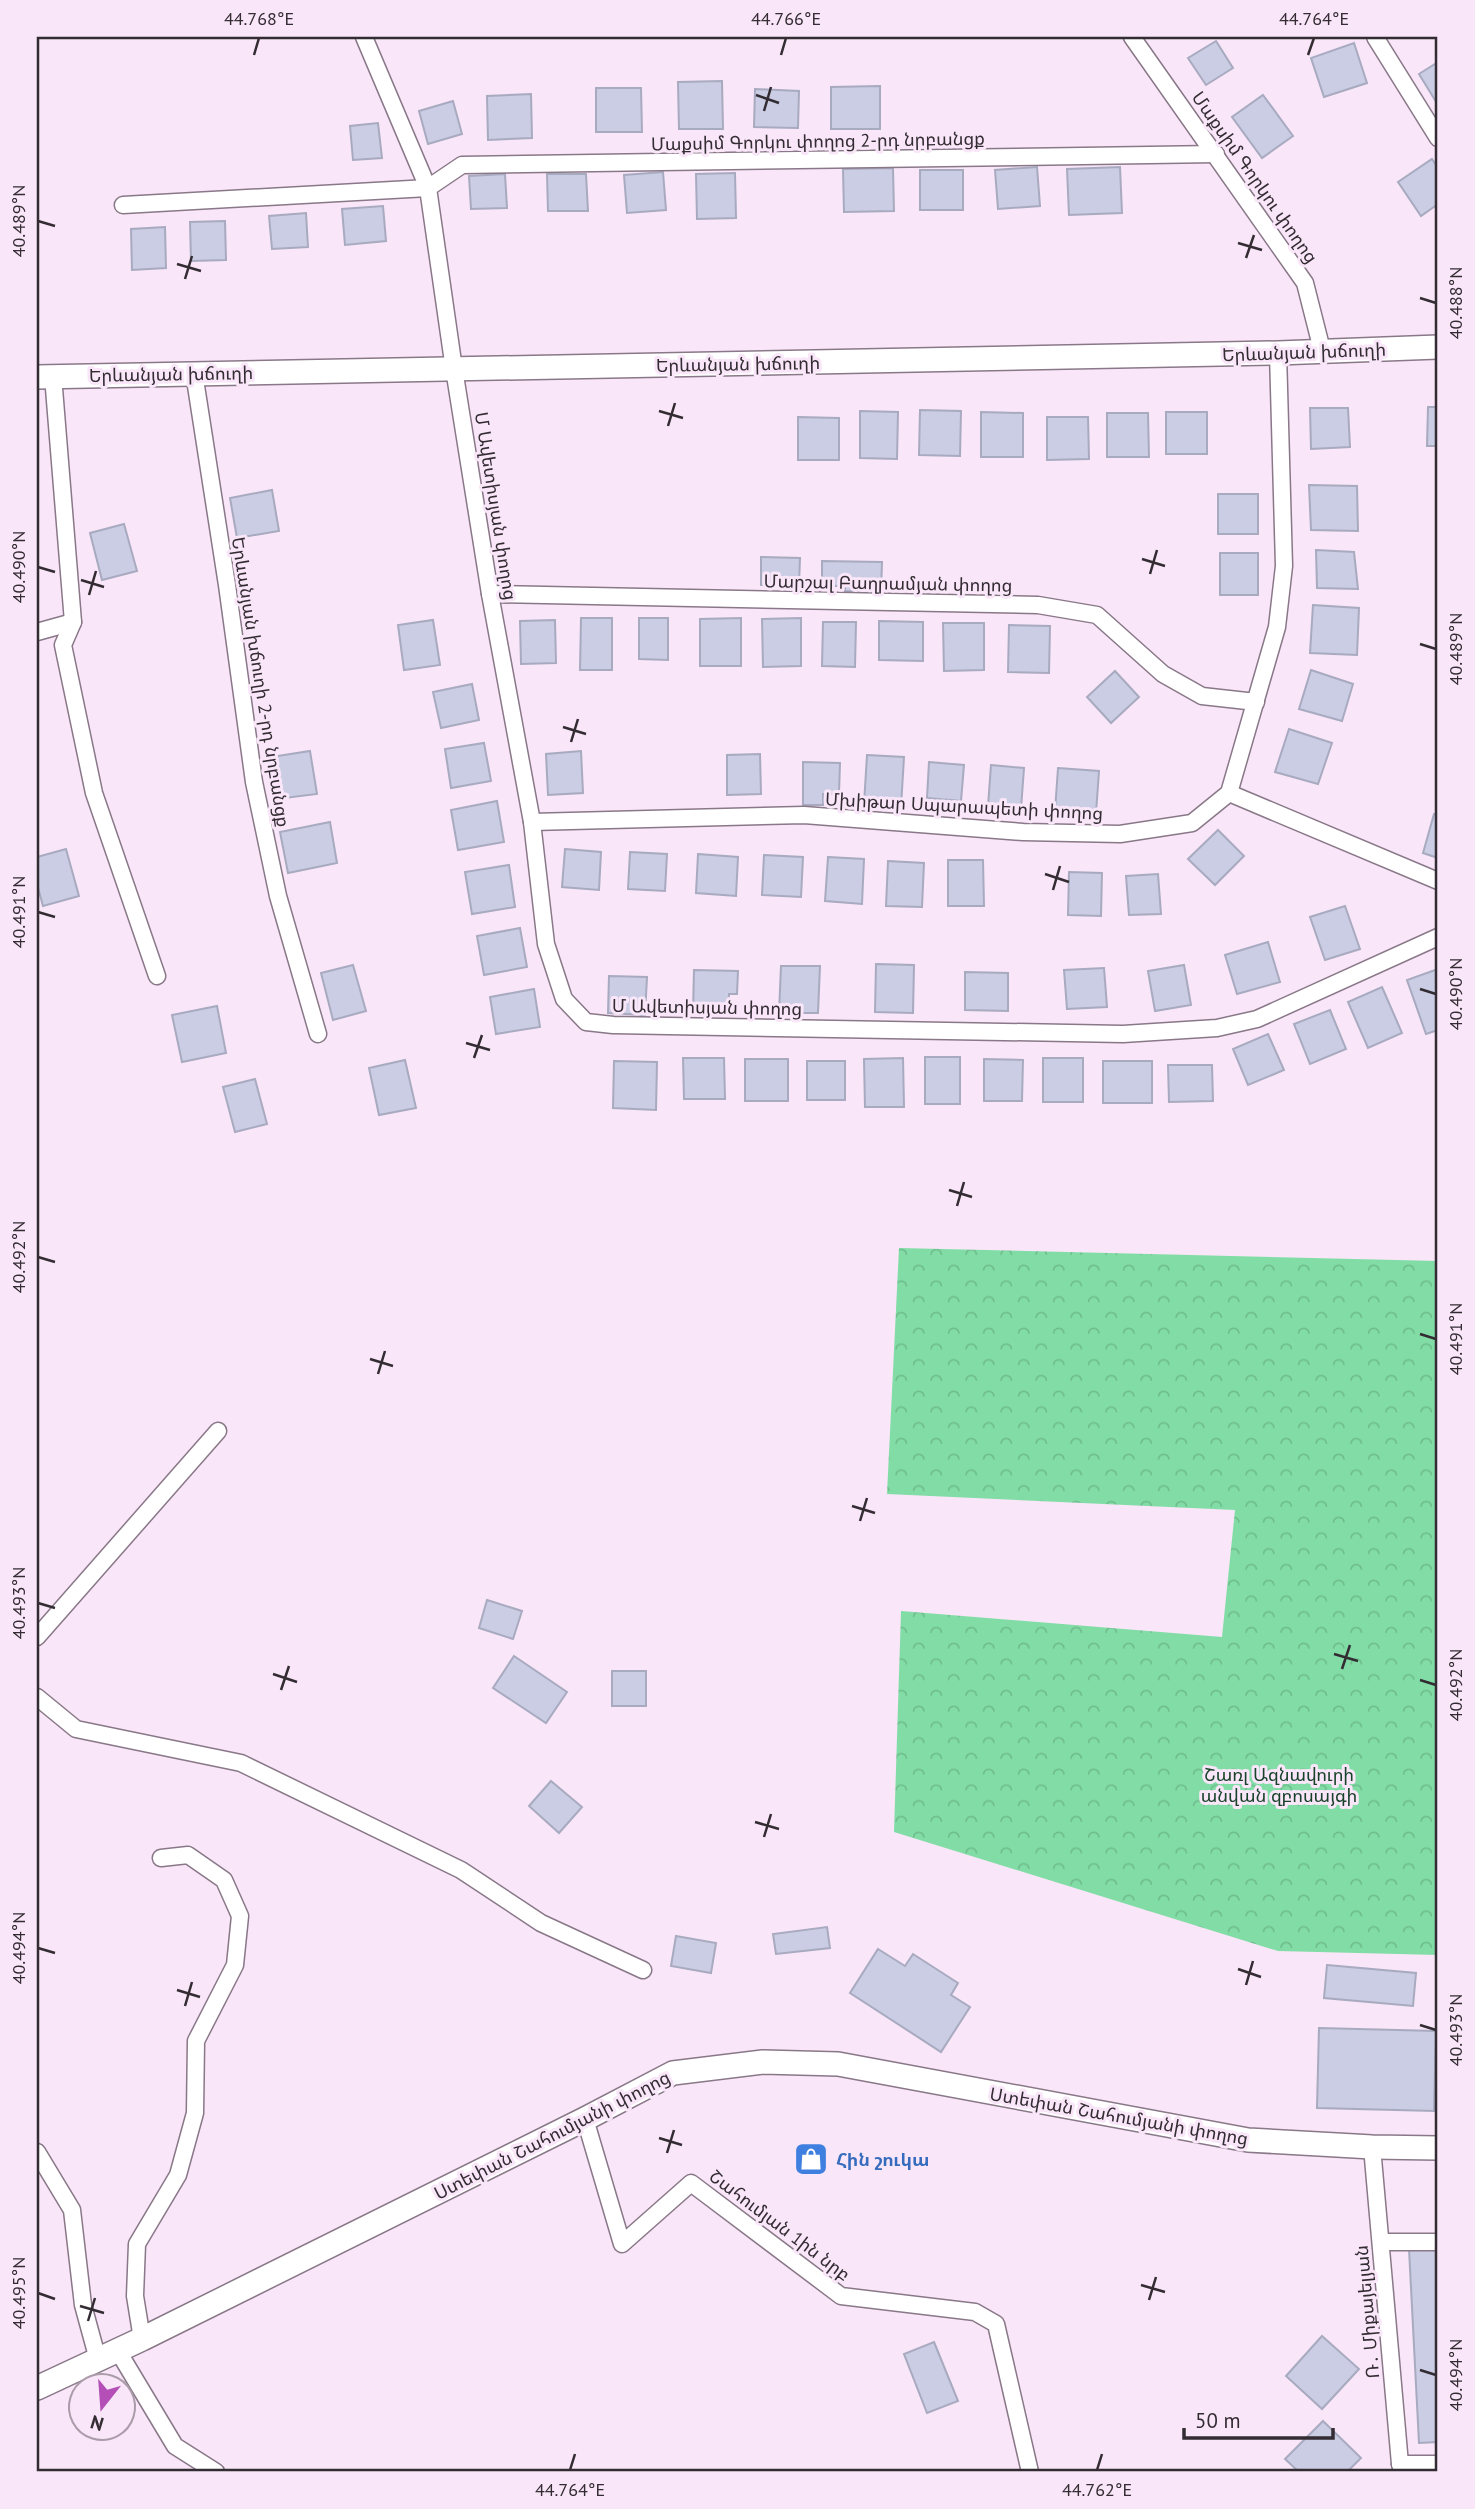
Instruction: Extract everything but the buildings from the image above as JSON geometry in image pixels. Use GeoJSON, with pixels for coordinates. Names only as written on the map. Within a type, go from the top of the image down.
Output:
{"type":"FeatureCollection","features":[{"type":"Feature","properties":{"kind":"main road","name":"Երևանյան խճուղի"},"geometry":{"type":"LineString","coordinates":[[45,377],[1278,353],[1438,346]]}},
{"type":"Feature","properties":{"kind":"main road","name":"Ստեփան Շահումյանի փողոց"},"geometry":{"type":"LineString","coordinates":[[37,2388],[142,2339],[673,2073],[763,2062],[838,2064],[1248,2140],[1438,2148]]}},
{"type":"Feature","properties":{"kind":"street","name":"Մ Ավետիսյան փողոց"},"geometry":{"type":"LineString","coordinates":[[363,37],[428,188],[490,594],[532,822],[546,943],[564,999],[586,1022],[1123,1034],[1217,1028],[1257,1018],[1438,937]]}},
{"type":"Feature","properties":{"kind":"street","name":"Մաքսիմ Գորկու փողոց"},"geometry":{"type":"LineString","coordinates":[[1132,37],[1306,283],[1322,350]]}},
{"type":"Feature","properties":{"kind":"street"},"geometry":{"type":"LineString","coordinates":[[1375,37],[1438,138]]}},
{"type":"Feature","properties":{"kind":"street","name":"Մաքսիմ Գորկու փողոց 2-րդ նրբանցք"},"geometry":{"type":"LineString","coordinates":[[428,188],[462,165],[1216,154]]}},
{"type":"Feature","properties":{"kind":"street"},"geometry":{"type":"LineString","coordinates":[[123,205],[428,188]]}},
{"type":"Feature","properties":{"kind":"street"},"geometry":{"type":"LineString","coordinates":[[1278,353],[1284,566],[1277,627],[1229,793],[1438,881]]}},
{"type":"Feature","properties":{"kind":"street","name":"Երևանյան խճուղի 2-րդ նրբանցք"},"geometry":{"type":"LineString","coordinates":[[194,373],[254,782],[278,896],[318,1034]]}},
{"type":"Feature","properties":{"kind":"street"},"geometry":{"type":"LineString","coordinates":[[45,377],[73,622],[63,645],[94,793],[157,975]]}},
{"type":"Feature","properties":{"kind":"street","name":"Մարշալ Բաղրամյան փողոց"},"geometry":{"type":"LineString","coordinates":[[490,594],[1038,605],[1097,615],[1163,674],[1202,696],[1256,702]]}},
{"type":"Feature","properties":{"kind":"street"},"geometry":{"type":"LineString","coordinates":[[37,632],[73,622]]}},
{"type":"Feature","properties":{"kind":"street","name":"Մխիթար Սպարապետի փողոց"},"geometry":{"type":"LineString","coordinates":[[532,822],[804,815],[1023,832],[1120,834],[1192,823],[1229,793]]}},
{"type":"Feature","properties":{"kind":"street"},"geometry":{"type":"LineString","coordinates":[[37,1637],[218,1431]]}},
{"type":"Feature","properties":{"kind":"street"},"geometry":{"type":"LineString","coordinates":[[37,1697],[76,1729],[241,1763],[461,1870],[541,1923],[643,1970]]}},
{"type":"Feature","properties":{"kind":"street"},"geometry":{"type":"LineString","coordinates":[[142,2339],[135,2297],[137,2244],[178,2175],[195,2113],[196,2041],[235,1965],[240,1916],[224,1880],[188,1855],[161,1858]]}},
{"type":"Feature","properties":{"kind":"street","name":"Շահումյան 1ին նրբ"},"geometry":{"type":"LineString","coordinates":[[585,2119],[622,2244],[691,2183],[841,2296],[975,2312],[996,2325],[1030,2472]]}},
{"type":"Feature","properties":{"kind":"street","name":"Ռ․ Միքայելյան"},"geometry":{"type":"LineString","coordinates":[[1372,2147],[1402,2468]]}},
{"type":"Feature","properties":{"kind":"street"},"geometry":{"type":"LineString","coordinates":[[37,2152],[72,2210],[83,2305],[108,2355],[175,2446],[216,2472]]}},
{"type":"Feature","properties":{"kind":"street"},"geometry":{"type":"LineString","coordinates":[[1381,2242],[1438,2242]]}},
{"type":"Feature","properties":{"kind":"street"},"geometry":{"type":"LineString","coordinates":[[1402,2468],[1438,2464]]}},
{"type":"Feature","properties":{"kind":"green space","name":"Շառլ Ազնավուրի անվան զբոսայգի"},"geometry":{"type":"Polygon","coordinates":[[[899,1248],[1438,1261],[1438,1955],[1278,1951],[894,1832],[901,1611],[1222,1637],[1235,1510],[887,1494],[899,1248]]]}},
{"type":"Feature","properties":{"kind":"place","name":"Հին շուկա"},"geometry":{"type":"Point","coordinates":[811,2159]}}]}
